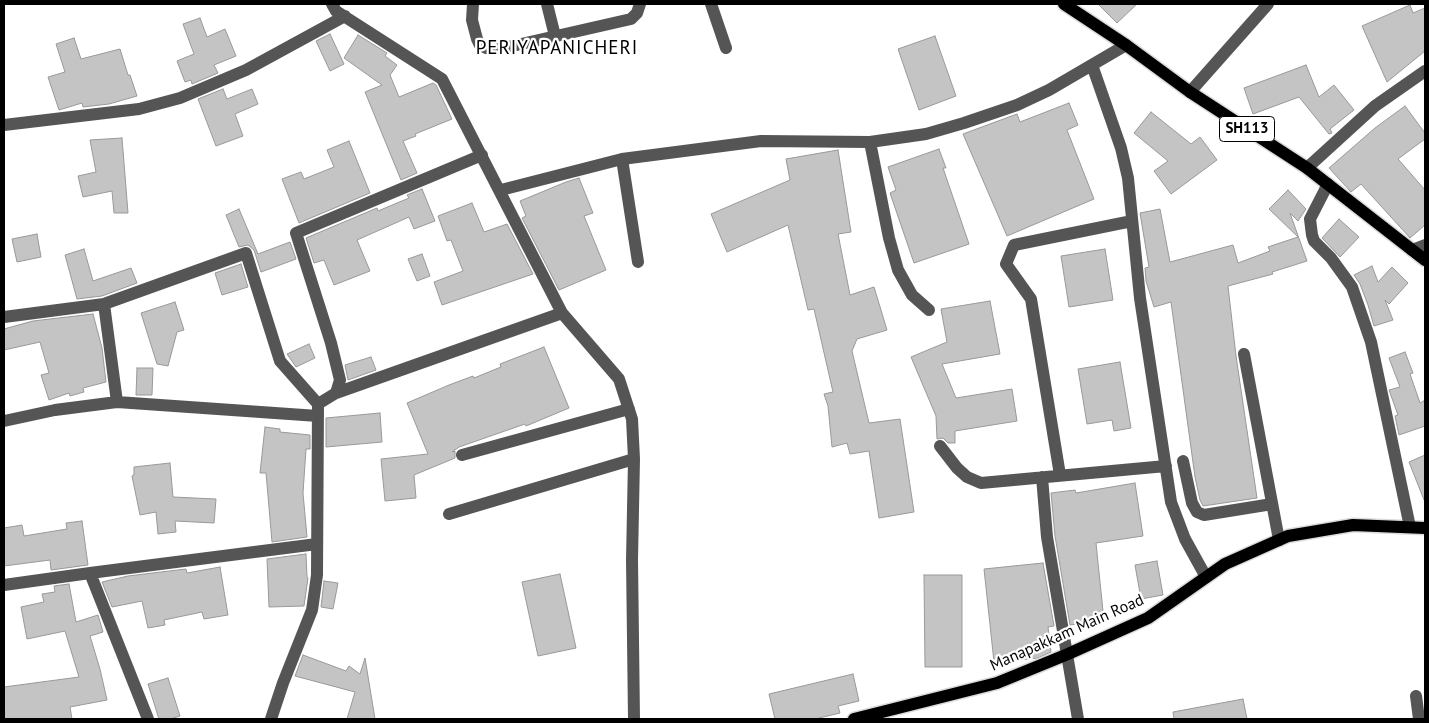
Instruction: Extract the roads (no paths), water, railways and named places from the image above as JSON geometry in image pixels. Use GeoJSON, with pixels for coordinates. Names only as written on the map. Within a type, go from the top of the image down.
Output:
{"type":"FeatureCollection","features":[{"type":"Feature","properties":{"kind":"main road","name":"SH113"},"geometry":{"type":"LineString","coordinates":[[1073,6],[1190,92],[1307,168],[1425,260]]}},
{"type":"Feature","properties":{"kind":"main road","name":"Manapakkam Main Road"},"geometry":{"type":"LineString","coordinates":[[854,719],[997,683],[1068,654],[1148,618],[1225,564],[1288,536],[1353,525],[1425,528]]}},
{"type":"Feature","properties":{"kind":"street"},"geometry":{"type":"LineString","coordinates":[[332,4],[336,11],[442,79],[562,313],[619,379],[632,418],[634,459],[632,560],[634,719]]}},
{"type":"Feature","properties":{"kind":"street"},"geometry":{"type":"LineString","coordinates":[[473,4],[472,20],[480,45],[486,48],[500,49],[631,19],[637,13],[640,4]]}},
{"type":"Feature","properties":{"kind":"street"},"geometry":{"type":"LineString","coordinates":[[547,4],[555,36]]}},
{"type":"Feature","properties":{"kind":"street"},"geometry":{"type":"LineString","coordinates":[[711,4],[726,48]]}},
{"type":"Feature","properties":{"kind":"street"},"geometry":{"type":"LineString","coordinates":[[1190,92],[1268,4]]}},
{"type":"Feature","properties":{"kind":"street"},"geometry":{"type":"LineString","coordinates":[[4,125],[139,109],[180,98],[246,70],[345,16]]}},
{"type":"Feature","properties":{"kind":"street"},"geometry":{"type":"LineString","coordinates":[[500,190],[622,159],[761,141],[870,142],[926,134],[1016,105],[1049,90],[1126,45]]}},
{"type":"Feature","properties":{"kind":"street"},"geometry":{"type":"LineString","coordinates":[[1092,65],[1121,148],[1128,178],[1140,298],[1172,502],[1185,539],[1206,577]]}},
{"type":"Feature","properties":{"kind":"street"},"geometry":{"type":"LineString","coordinates":[[1307,168],[1375,106],[1425,71]]}},
{"type":"Feature","properties":{"kind":"street"},"geometry":{"type":"LineString","coordinates":[[870,142],[889,238],[898,270],[912,294],[929,310]]}},
{"type":"Feature","properties":{"kind":"street"},"geometry":{"type":"LineString","coordinates":[[336,393],[340,380],[331,343],[296,233],[482,155]]}},
{"type":"Feature","properties":{"kind":"street"},"geometry":{"type":"LineString","coordinates":[[622,159],[638,262]]}},
{"type":"Feature","properties":{"kind":"street"},"geometry":{"type":"LineString","coordinates":[[1328,184],[1310,218],[1312,235],[1314,241],[1335,264],[1352,288],[1371,342],[1410,527]]}},
{"type":"Feature","properties":{"kind":"street"},"geometry":{"type":"LineString","coordinates":[[1060,475],[1031,300],[1006,264],[1014,246],[1132,221]]}},
{"type":"Feature","properties":{"kind":"street"},"geometry":{"type":"LineString","coordinates":[[1412,250],[1425,245]]}},
{"type":"Feature","properties":{"kind":"street"},"geometry":{"type":"LineString","coordinates":[[4,317],[104,304],[246,253],[280,361],[318,410],[316,574],[312,610],[271,719]]}},
{"type":"Feature","properties":{"kind":"street"},"geometry":{"type":"LineString","coordinates":[[104,304],[117,402]]}},
{"type":"Feature","properties":{"kind":"street"},"geometry":{"type":"LineString","coordinates":[[4,420],[55,410],[117,402],[318,410],[336,393],[562,313]]}},
{"type":"Feature","properties":{"kind":"street"},"geometry":{"type":"LineString","coordinates":[[1244,354],[1279,540]]}},
{"type":"Feature","properties":{"kind":"street"},"geometry":{"type":"LineString","coordinates":[[462,455],[628,409]]}},
{"type":"Feature","properties":{"kind":"street"},"geometry":{"type":"LineString","coordinates":[[940,446],[957,468],[967,477],[981,483],[1166,466]]}},
{"type":"Feature","properties":{"kind":"street"},"geometry":{"type":"LineString","coordinates":[[450,514],[634,459]]}},
{"type":"Feature","properties":{"kind":"street"},"geometry":{"type":"LineString","coordinates":[[1183,461],[1192,503],[1197,512],[1204,515],[1272,504]]}},
{"type":"Feature","properties":{"kind":"street"},"geometry":{"type":"LineString","coordinates":[[1042,477],[1047,537],[1078,719]]}},
{"type":"Feature","properties":{"kind":"street"},"geometry":{"type":"LineString","coordinates":[[4,585],[316,544]]}},
{"type":"Feature","properties":{"kind":"street"},"geometry":{"type":"LineString","coordinates":[[90,573],[148,719]]}},
{"type":"Feature","properties":{"kind":"street"},"geometry":{"type":"LineString","coordinates":[[1416,696],[1418,719]]}},
{"type":"Feature","properties":{"kind":"district","name":"PERIYAPANICHERI"},"geometry":{"type":"Point","coordinates":[557,49]}}]}
